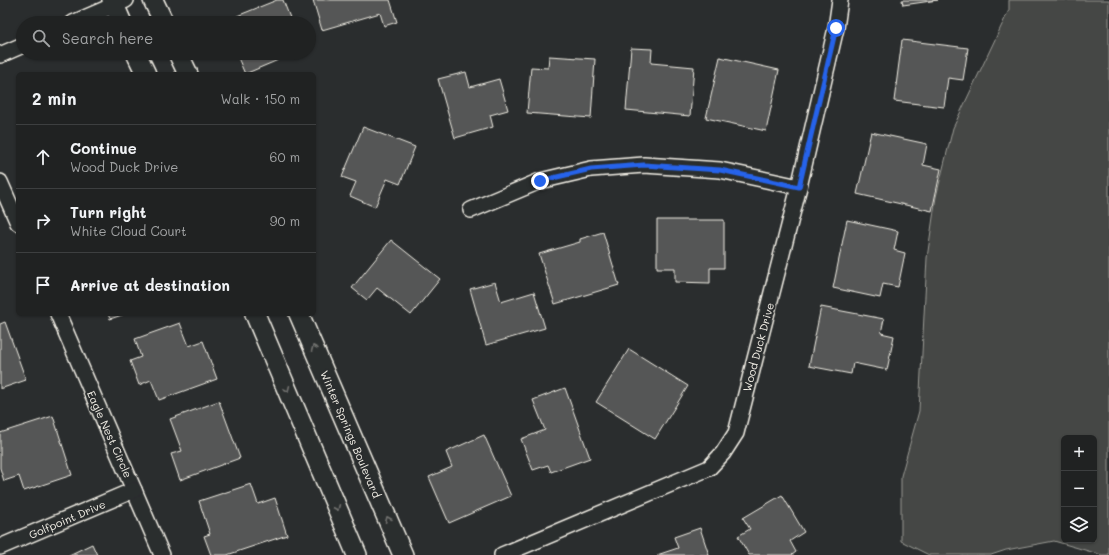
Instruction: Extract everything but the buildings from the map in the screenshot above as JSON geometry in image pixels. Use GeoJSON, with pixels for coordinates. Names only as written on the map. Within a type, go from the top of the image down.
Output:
{"type":"FeatureCollection","features":[{"type":"Feature","properties":{"kind":"street"},"geometry":{"type":"LineString","coordinates":[[153,0],[161,16]]}},
{"type":"Feature","properties":{"kind":"street","name":"Wood Duck Drive"},"geometry":{"type":"LineString","coordinates":[[502,555],[709,468],[723,453],[736,433],[799,187],[836,28],[840,0]]}},
{"type":"Feature","properties":{"kind":"street"},"geometry":{"type":"LineString","coordinates":[[88,16],[117,2],[120,16]]}},
{"type":"Feature","properties":{"kind":"street"},"geometry":{"type":"LineString","coordinates":[[0,55],[16,48]]}},
{"type":"Feature","properties":{"kind":"street"},"geometry":{"type":"LineString","coordinates":[[139,60],[145,72]]}},
{"type":"Feature","properties":{"kind":"street"},"geometry":{"type":"LineString","coordinates":[[181,60],[187,72]]}},
{"type":"Feature","properties":{"kind":"street"},"geometry":{"type":"LineString","coordinates":[[471,210],[540,181],[591,169],[644,165],[720,170],[799,187]]}},
{"type":"Feature","properties":{"kind":"street"},"geometry":{"type":"LineString","coordinates":[[0,182],[16,218]]}},
{"type":"Feature","properties":{"kind":"street","name":"Eagle Nest Circle"},"geometry":{"type":"LineString","coordinates":[[59,316],[162,555]]}},
{"type":"Feature","properties":{"kind":"street"},"geometry":{"type":"LineString","coordinates":[[256,316],[357,555]]}},
{"type":"Feature","properties":{"kind":"street","name":"Winter Springs Boulevard"},"geometry":{"type":"LineString","coordinates":[[300,316],[403,555]]}},
{"type":"Feature","properties":{"kind":"street","name":"Golfpoint Drive"},"geometry":{"type":"LineString","coordinates":[[0,547],[134,490]]}},
{"type":"Feature","properties":{"kind":"shaded area"},"geometry":{"type":"Polygon","coordinates":[[[1009,0],[1109,0],[1109,555],[1102,555],[1054,541],[1006,550],[991,555],[929,555],[901,541],[901,476],[919,411],[927,258],[936,197],[953,128],[1009,10],[1009,0]]]}},
{"type":"Feature","properties":{"kind":"route"},"geometry":{"type":"LineString","coordinates":[[540,181],[591,169],[644,165],[720,170],[799,187],[836,28]]}}]}
